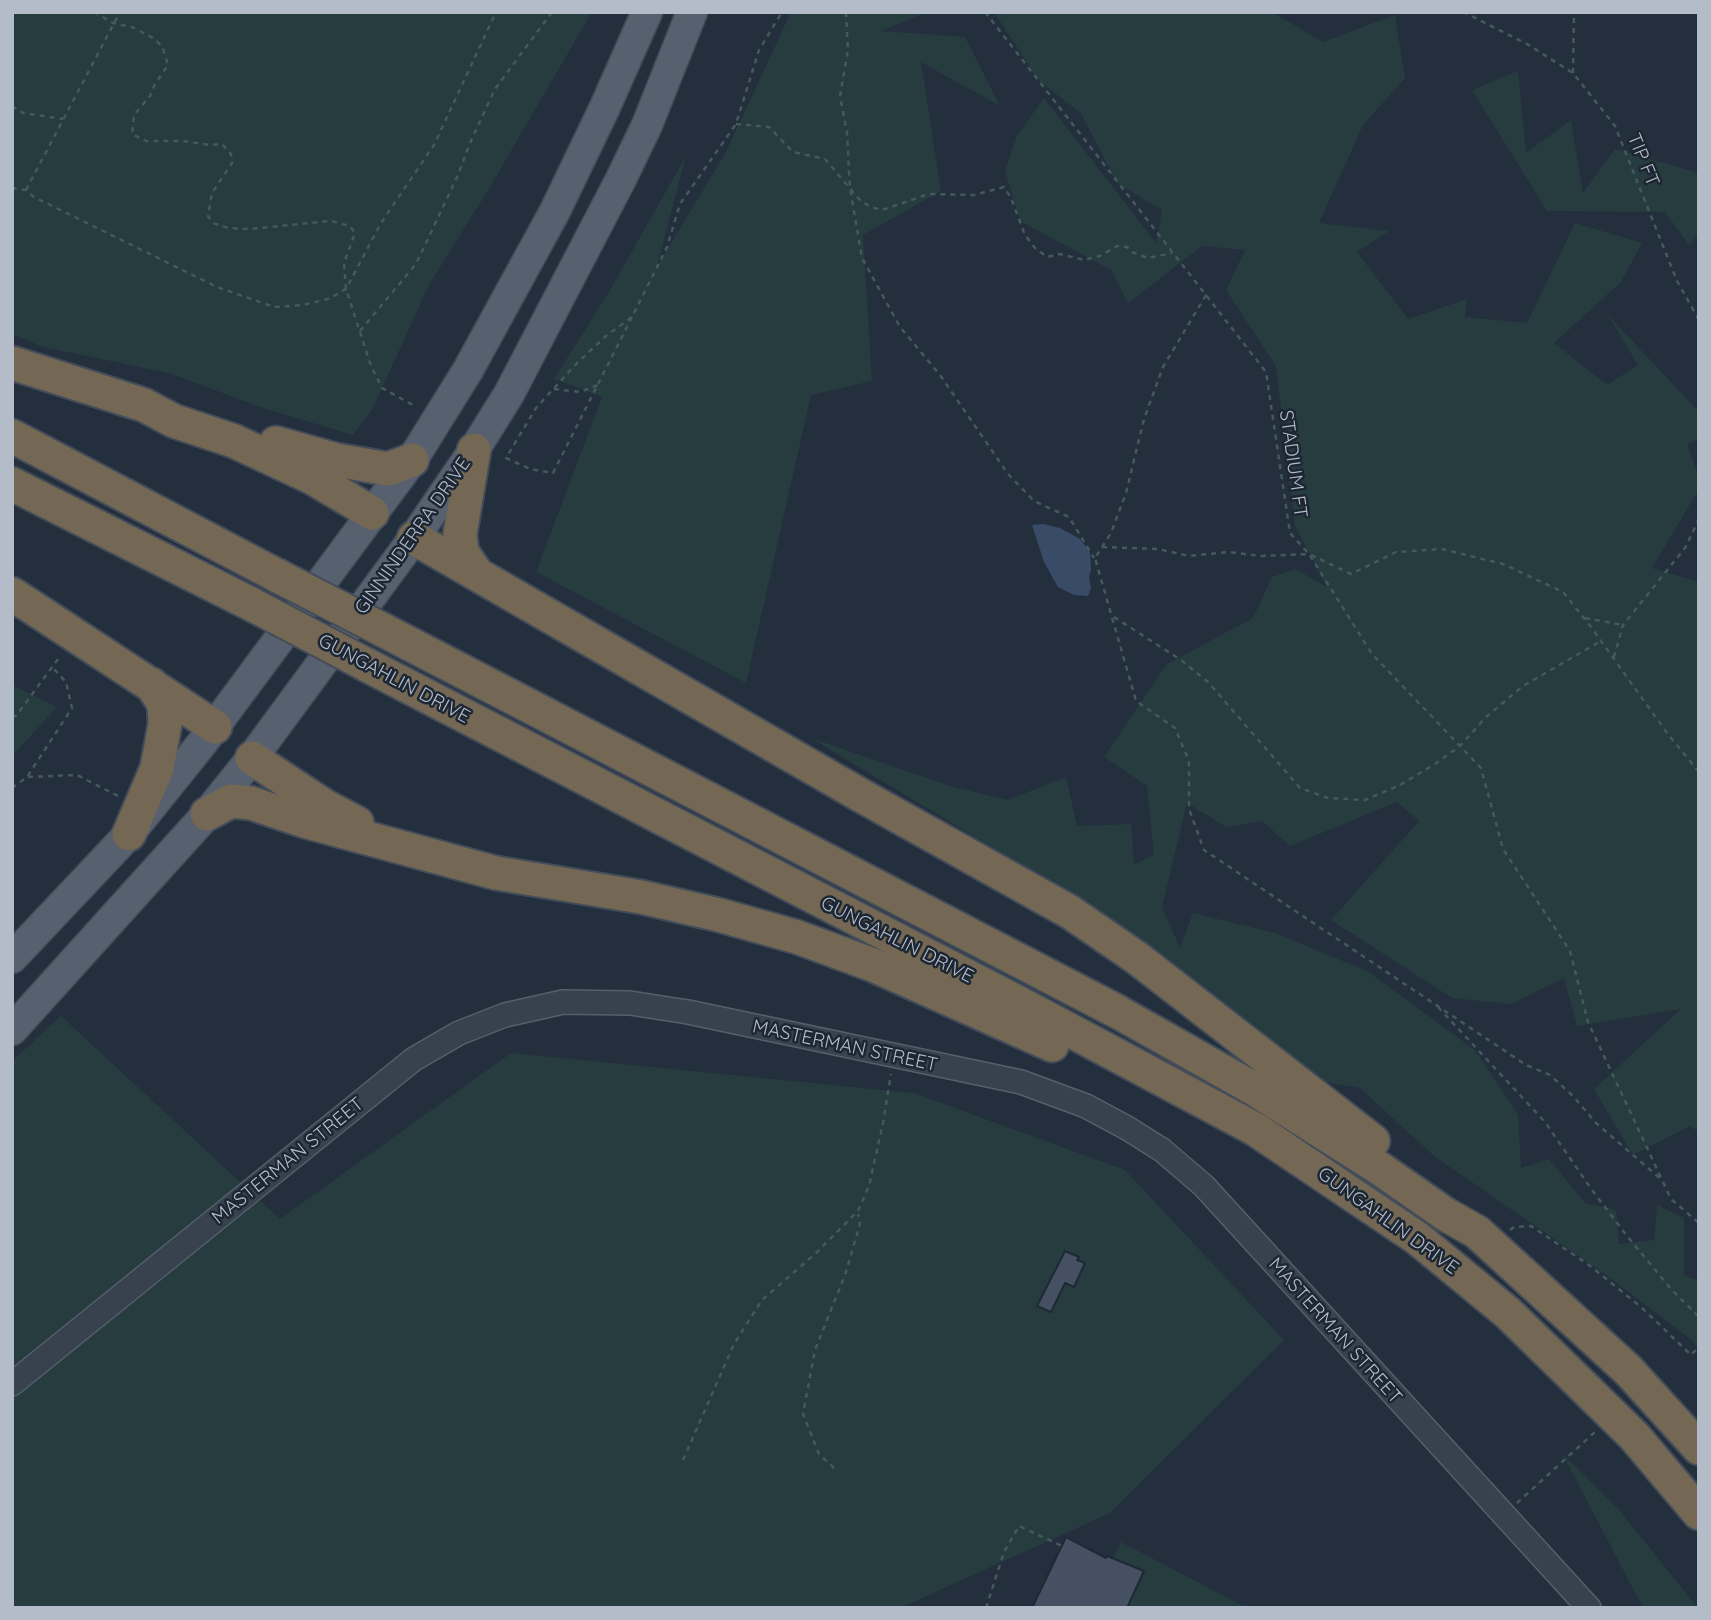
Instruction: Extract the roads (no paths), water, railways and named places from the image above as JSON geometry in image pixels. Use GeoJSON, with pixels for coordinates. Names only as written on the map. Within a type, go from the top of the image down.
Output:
{"type":"FeatureCollection","features":[{"type":"Feature","properties":{"kind":"highway"},"geometry":{"type":"LineString","coordinates":[[12,363],[144,405],[174,421],[234,441],[313,478],[372,513]]}},
{"type":"Feature","properties":{"kind":"highway"},"geometry":{"type":"LineString","coordinates":[[144,405],[183,409],[276,443],[366,466],[388,469],[412,460]]}},
{"type":"Feature","properties":{"kind":"highway","name":"GUNGAHLIN DRIVE"},"geometry":{"type":"LineString","coordinates":[[12,436],[1186,1049],[1256,1090],[1379,1168],[1485,1240],[1628,1370],[1699,1448]]}},
{"type":"Feature","properties":{"kind":"highway"},"geometry":{"type":"LineString","coordinates":[[474,450],[460,534],[461,552],[477,574]]}},
{"type":"Feature","properties":{"kind":"highway","name":"GUNGAHLIN DRIVE"},"geometry":{"type":"LineString","coordinates":[[12,484],[253,605],[1255,1129],[1417,1238],[1507,1313],[1634,1436],[1699,1513]]}},
{"type":"Feature","properties":{"kind":"highway"},"geometry":{"type":"LineString","coordinates":[[414,537],[862,796],[1070,912],[1137,958],[1391,1154],[1453,1204],[1485,1240]]}},
{"type":"Feature","properties":{"kind":"highway"},"geometry":{"type":"LineString","coordinates":[[12,594],[215,727]]}},
{"type":"Feature","properties":{"kind":"highway"},"geometry":{"type":"LineString","coordinates":[[135,819],[157,768],[165,723],[164,704],[150,684]]}},
{"type":"Feature","properties":{"kind":"highway"},"geometry":{"type":"LineString","coordinates":[[252,758],[323,805],[409,850]]}},
{"type":"Feature","properties":{"kind":"highway"},"geometry":{"type":"LineString","coordinates":[[207,814],[231,801],[251,803],[304,821],[496,873],[641,897],[719,915],[810,941],[873,965],[1021,1030],[1166,1099],[1280,1160],[1349,1193]]}},
{"type":"Feature","properties":{"kind":"main road"},"geometry":{"type":"LineString","coordinates":[[12,958],[215,727],[412,460],[474,360],[555,211],[647,12]]}},
{"type":"Feature","properties":{"kind":"main road","name":"GINNINDERRA DRIVE"},"geometry":{"type":"LineString","coordinates":[[12,1030],[207,814],[252,758],[414,537],[474,450],[509,394],[595,231],[647,125],[692,12]]}},
{"type":"Feature","properties":{"kind":"main road"},"geometry":{"type":"LineString","coordinates":[[372,513],[414,537]]}},
{"type":"Feature","properties":{"kind":"main road"},"geometry":{"type":"LineString","coordinates":[[215,727],[252,758]]}},
{"type":"Feature","properties":{"kind":"street","name":"MASTERMAN STREET"},"geometry":{"type":"LineString","coordinates":[[12,1384],[414,1059],[459,1033],[505,1015],[563,1002],[630,1003],[688,1012],[1021,1082],[1086,1106],[1162,1150],[1203,1186],[1589,1608]]}},
{"type":"Feature","properties":{"kind":"water"},"geometry":{"type":"Polygon","coordinates":[[[1043,524],[1060,528],[1080,539],[1090,552],[1091,588],[1088,596],[1074,595],[1058,587],[1044,562],[1032,525],[1043,524]]]}}]}
